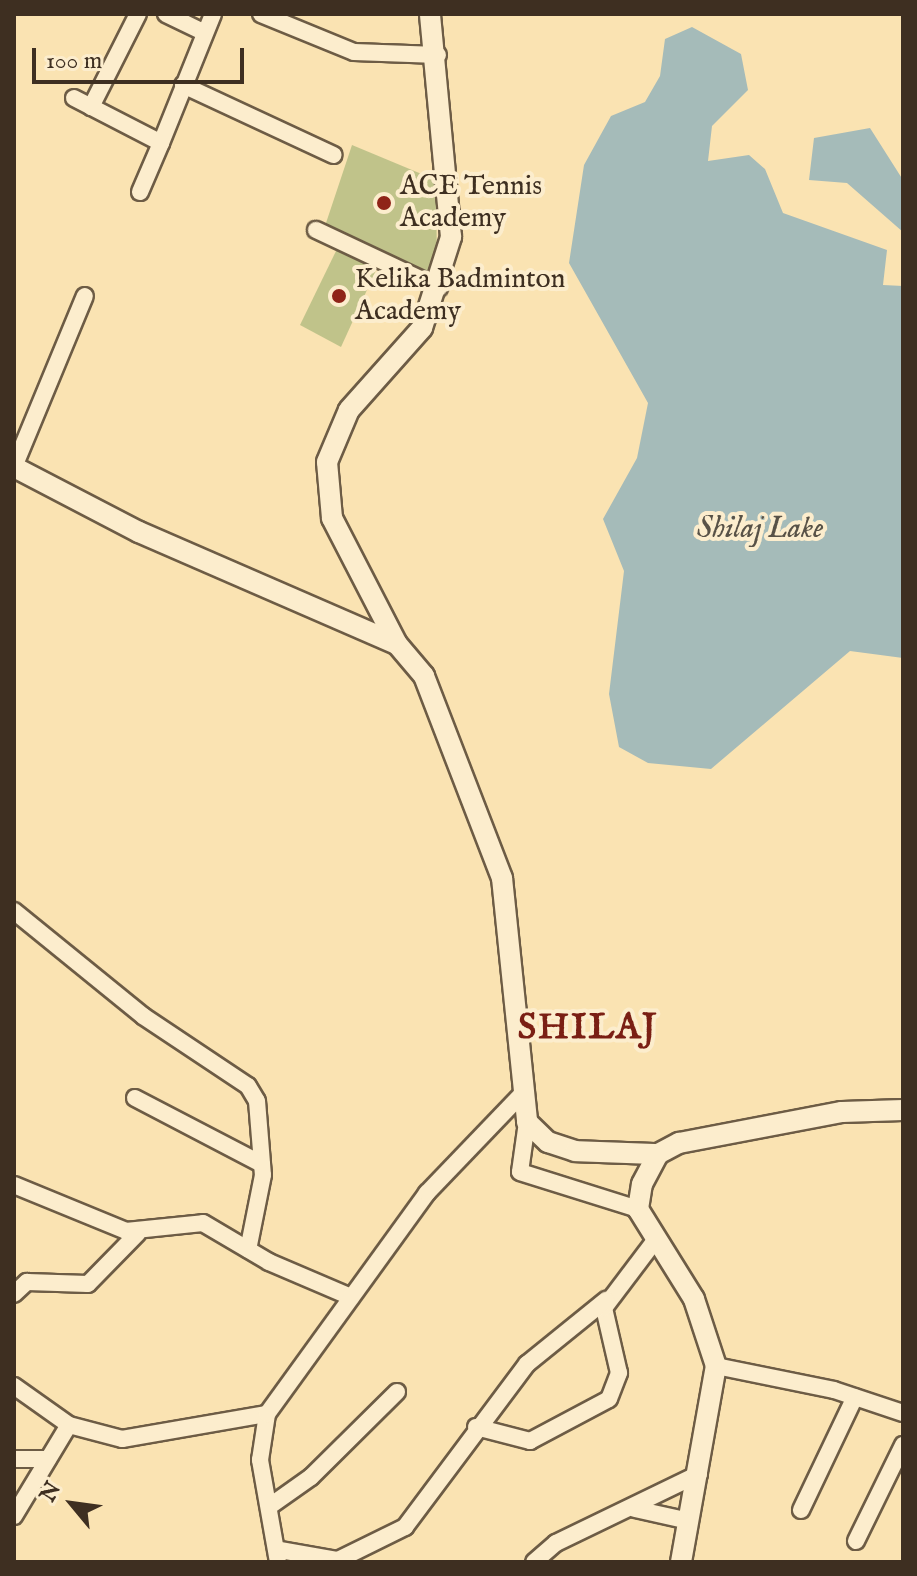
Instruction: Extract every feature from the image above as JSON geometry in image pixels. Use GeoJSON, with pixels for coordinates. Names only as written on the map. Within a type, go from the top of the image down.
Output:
{"type":"FeatureCollection","features":[{"type":"Feature","properties":{"kind":"street"},"geometry":{"type":"LineString","coordinates":[[91,107],[138,14]]}},
{"type":"Feature","properties":{"kind":"street"},"geometry":{"type":"LineString","coordinates":[[166,14],[203,32]]}},
{"type":"Feature","properties":{"kind":"street"},"geometry":{"type":"LineString","coordinates":[[140,192],[203,32],[213,14]]}},
{"type":"Feature","properties":{"kind":"street"},"geometry":{"type":"LineString","coordinates":[[261,14],[354,52],[438,55]]}},
{"type":"Feature","properties":{"kind":"street"},"geometry":{"type":"LineString","coordinates":[[430,14],[438,55],[451,237],[439,288],[422,328],[349,410],[327,462],[332,518],[397,644],[424,676],[502,878],[520,1096],[527,1122],[520,1172],[638,1209]]}},
{"type":"Feature","properties":{"kind":"street"},"geometry":{"type":"LineString","coordinates":[[183,85],[334,155]]}},
{"type":"Feature","properties":{"kind":"street"},"geometry":{"type":"LineString","coordinates":[[74,98],[161,143]]}},
{"type":"Feature","properties":{"kind":"street"},"geometry":{"type":"LineString","coordinates":[[316,230],[439,288]]}},
{"type":"Feature","properties":{"kind":"street"},"geometry":{"type":"LineString","coordinates":[[85,296],[14,467],[139,532],[397,644]]}},
{"type":"Feature","properties":{"kind":"street"},"geometry":{"type":"LineString","coordinates":[[14,911],[143,1016],[248,1086],[257,1101],[262,1164],[262,1202],[248,1250]]}},
{"type":"Feature","properties":{"kind":"street"},"geometry":{"type":"LineString","coordinates":[[520,1096],[427,1193],[267,1414],[260,1460],[279,1556],[338,1560],[381,1544],[413,1518],[476,1427],[548,1342],[606,1300],[654,1242]]}},
{"type":"Feature","properties":{"kind":"street"},"geometry":{"type":"LineString","coordinates":[[135,1098],[262,1164]]}},
{"type":"Feature","properties":{"kind":"street"},"geometry":{"type":"LineString","coordinates":[[527,1122],[548,1142],[575,1151],[658,1154],[679,1143],[842,1112],[903,1110]]}},
{"type":"Feature","properties":{"kind":"street"},"geometry":{"type":"LineString","coordinates":[[658,1154],[638,1209],[654,1242],[694,1299],[716,1366],[681,1562]]}},
{"type":"Feature","properties":{"kind":"street"},"geometry":{"type":"LineString","coordinates":[[14,1185],[138,1233]]}},
{"type":"Feature","properties":{"kind":"street"},"geometry":{"type":"LineString","coordinates":[[14,1294],[27,1282],[88,1284],[138,1233],[187,1219],[351,1297]]}},
{"type":"Feature","properties":{"kind":"street"},"geometry":{"type":"LineString","coordinates":[[476,1427],[530,1441],[609,1399],[619,1373],[606,1300]]}},
{"type":"Feature","properties":{"kind":"street"},"geometry":{"type":"LineString","coordinates":[[716,1366],[855,1397],[903,1413]]}},
{"type":"Feature","properties":{"kind":"street"},"geometry":{"type":"LineString","coordinates":[[14,1386],[69,1425],[122,1439],[267,1414]]}},
{"type":"Feature","properties":{"kind":"street"},"geometry":{"type":"LineString","coordinates":[[270,1506],[311,1477],[397,1392]]}},
{"type":"Feature","properties":{"kind":"street"},"geometry":{"type":"LineString","coordinates":[[801,1510],[855,1397]]}},
{"type":"Feature","properties":{"kind":"street"},"geometry":{"type":"LineString","coordinates":[[14,1516],[69,1425]]}},
{"type":"Feature","properties":{"kind":"street"},"geometry":{"type":"LineString","coordinates":[[856,1541],[903,1445]]}},
{"type":"Feature","properties":{"kind":"street"},"geometry":{"type":"LineString","coordinates":[[14,1459],[48,1459]]}},
{"type":"Feature","properties":{"kind":"street"},"geometry":{"type":"LineString","coordinates":[[534,1562],[556,1543],[635,1509],[699,1474]]}},
{"type":"Feature","properties":{"kind":"street"},"geometry":{"type":"LineString","coordinates":[[635,1509],[689,1521]]}},
{"type":"Feature","properties":{"kind":"green space","name":"ACE Tennis Academy"},"geometry":{"type":"Polygon","coordinates":[[[352,145],[436,180],[437,270],[411,277],[325,226],[352,145]]]}},
{"type":"Feature","properties":{"kind":"green space","name":"Kelika Badminton Academy"},"geometry":{"type":"Polygon","coordinates":[[[337,249],[377,268],[341,347],[300,325],[337,249]]]}},
{"type":"Feature","properties":{"kind":"water","name":"Shilaj Lake"},"geometry":{"type":"Polygon","coordinates":[[[692,27],[741,54],[748,90],[712,126],[708,161],[749,155],[765,169],[783,213],[887,250],[883,285],[903,286],[903,658],[850,651],[711,769],[648,763],[619,747],[609,694],[624,571],[603,519],[637,458],[648,403],[569,263],[584,165],[611,116],[645,102],[660,76],[665,39],[692,27]]]}},
{"type":"Feature","properties":{"kind":"water"},"geometry":{"type":"Polygon","coordinates":[[[870,128],[903,180],[903,232],[847,183],[809,180],[814,138],[870,128]]]}},
{"type":"Feature","properties":{"kind":"place","name":"ACE Tennis Academy"},"geometry":{"type":"Point","coordinates":[384,203]}},
{"type":"Feature","properties":{"kind":"place","name":"Kelika Badminton Academy"},"geometry":{"type":"Point","coordinates":[339,296]}},
{"type":"Feature","properties":{"kind":"district","name":"SHILAJ"},"geometry":{"type":"Point","coordinates":[588,1029]}}]}
